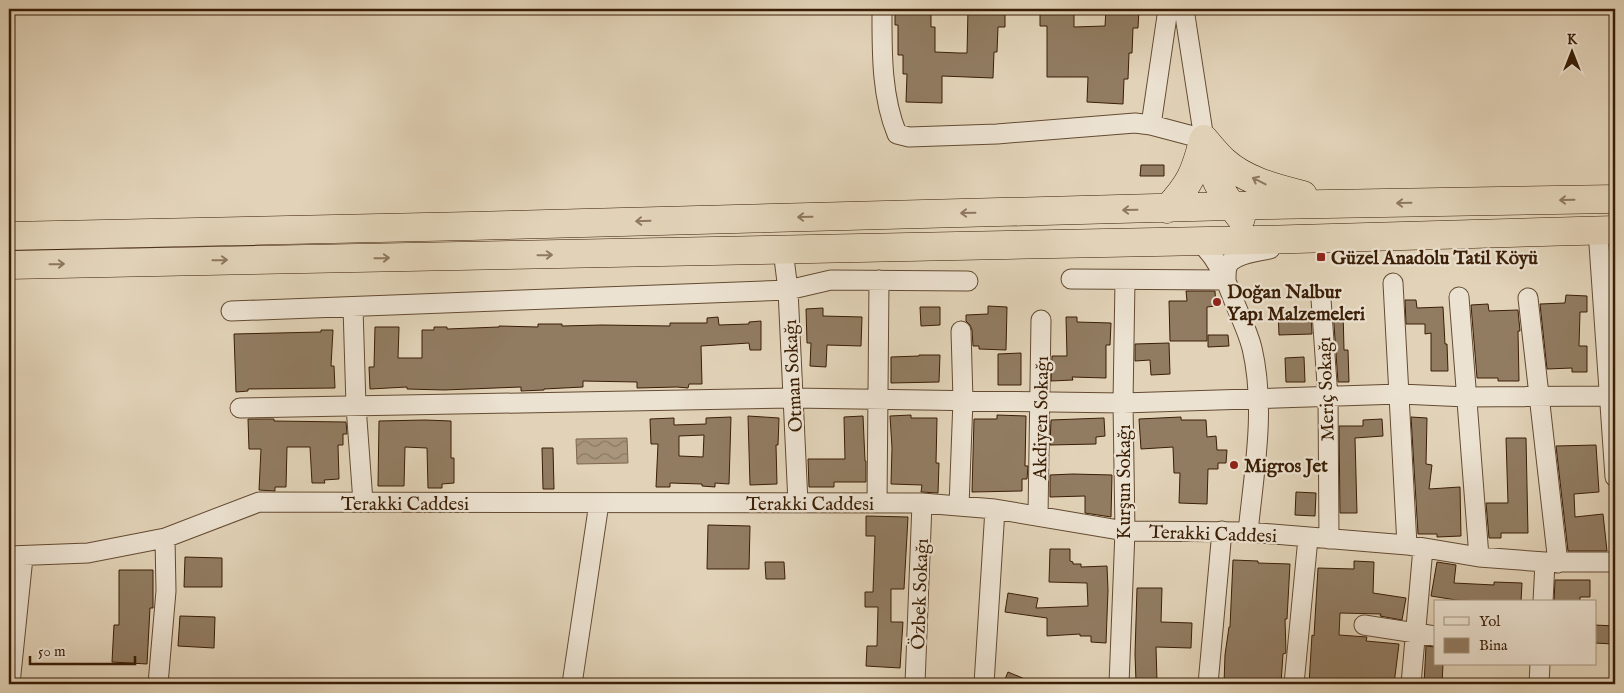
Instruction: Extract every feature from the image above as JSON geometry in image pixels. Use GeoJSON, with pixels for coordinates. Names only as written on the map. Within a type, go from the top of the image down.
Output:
{"type":"FeatureCollection","features":[{"type":"Feature","properties":{"kind":"highway"},"geometry":{"type":"LineString","coordinates":[[1204,139],[1226,163],[1269,187],[1339,204]]}},
{"type":"Feature","properties":{"kind":"highway"},"geometry":{"type":"LineString","coordinates":[[1204,139],[1210,168],[1218,186],[1231,207],[1258,240]]}},
{"type":"Feature","properties":{"kind":"highway"},"geometry":{"type":"LineString","coordinates":[[1167,209],[1188,183],[1196,167],[1204,139]]}},
{"type":"Feature","properties":{"kind":"highway"},"geometry":{"type":"LineString","coordinates":[[9,236],[1615,199]]}},
{"type":"Feature","properties":{"kind":"highway"},"geometry":{"type":"LineString","coordinates":[[9,265],[1258,240],[1607,230]]}},
{"type":"Feature","properties":{"kind":"street"},"geometry":{"type":"LineString","coordinates":[[882,9],[882,57],[890,117],[897,134],[909,138],[1135,124],[1151,125],[1204,139],[1184,9]]}},
{"type":"Feature","properties":{"kind":"street"},"geometry":{"type":"LineString","coordinates":[[1151,125],[1168,9]]}},
{"type":"Feature","properties":{"kind":"street"},"geometry":{"type":"LineString","coordinates":[[1607,230],[1615,476]]}},
{"type":"Feature","properties":{"kind":"street"},"geometry":{"type":"LineString","coordinates":[[1226,280],[1227,268],[1232,260],[1251,252],[1314,238]]}},
{"type":"Feature","properties":{"kind":"street"},"geometry":{"type":"LineString","coordinates":[[1197,240],[1213,255],[1226,280],[1251,347],[1256,373],[1256,444],[1248,532]]}},
{"type":"Feature","properties":{"kind":"street","name":"Otman Sokağı"},"geometry":{"type":"LineString","coordinates":[[783,250],[788,290],[798,503]]}},
{"type":"Feature","properties":{"kind":"street"},"geometry":{"type":"LineString","coordinates":[[1071,279],[1226,280]]}},
{"type":"Feature","properties":{"kind":"street"},"geometry":{"type":"LineString","coordinates":[[231,311],[788,290],[831,280],[968,281]]}},
{"type":"Feature","properties":{"kind":"street"},"geometry":{"type":"LineString","coordinates":[[877,503],[879,280]]}},
{"type":"Feature","properties":{"kind":"street","name":"Kurşun Sokağı"},"geometry":{"type":"LineString","coordinates":[[1119,684],[1124,531],[1123,403],[1125,280]]}},
{"type":"Feature","properties":{"kind":"street"},"geometry":{"type":"LineString","coordinates":[[1393,283],[1400,394],[1415,547],[1416,633],[1411,684]]}},
{"type":"Feature","properties":{"kind":"street"},"geometry":{"type":"LineString","coordinates":[[1459,297],[1479,557]]}},
{"type":"Feature","properties":{"kind":"street"},"geometry":{"type":"LineString","coordinates":[[1528,298],[1539,396],[1551,562],[1543,600]]}},
{"type":"Feature","properties":{"kind":"street","name":"Meriç Sokağı"},"geometry":{"type":"LineString","coordinates":[[1321,299],[1328,398],[1329,539]]}},
{"type":"Feature","properties":{"kind":"street"},"geometry":{"type":"LineString","coordinates":[[353,307],[356,406],[363,502]]}},
{"type":"Feature","properties":{"kind":"street","name":"Akdiyen Sokağı"},"geometry":{"type":"LineString","coordinates":[[1038,516],[1041,320]]}},
{"type":"Feature","properties":{"kind":"street"},"geometry":{"type":"LineString","coordinates":[[959,506],[962,331]]}},
{"type":"Feature","properties":{"kind":"street"},"geometry":{"type":"LineString","coordinates":[[240,408],[793,398],[1123,403],[1328,398],[1400,394],[1613,396]]}},
{"type":"Feature","properties":{"kind":"street","name":"Terakki Caddesi"},"geometry":{"type":"LineString","coordinates":[[16,557],[88,553],[165,538],[259,502],[922,503],[995,509],[1124,531],[1248,532],[1415,547],[1479,557],[1551,562],[1615,562]]}},
{"type":"Feature","properties":{"kind":"street"},"geometry":{"type":"LineString","coordinates":[[572,684],[599,503]]}},
{"type":"Feature","properties":{"kind":"street","name":"Özbek Sokağı"},"geometry":{"type":"LineString","coordinates":[[915,684],[922,503]]}},
{"type":"Feature","properties":{"kind":"street"},"geometry":{"type":"LineString","coordinates":[[984,684],[995,509]]}},
{"type":"Feature","properties":{"kind":"street"},"geometry":{"type":"LineString","coordinates":[[1208,684],[1222,531]]}},
{"type":"Feature","properties":{"kind":"street"},"geometry":{"type":"LineString","coordinates":[[158,684],[166,591],[165,538]]}},
{"type":"Feature","properties":{"kind":"street"},"geometry":{"type":"LineString","coordinates":[[1294,684],[1308,538]]}},
{"type":"Feature","properties":{"kind":"street"},"geometry":{"type":"LineString","coordinates":[[10,684],[16,557]]}},
{"type":"Feature","properties":{"kind":"street"},"geometry":{"type":"LineString","coordinates":[[1364,625],[1434,636]]}},
{"type":"Feature","properties":{"kind":"street"},"geometry":{"type":"LineString","coordinates":[[1539,684],[1540,666]]}},
{"type":"Feature","properties":{"kind":"water"},"geometry":{"type":"Polygon","coordinates":[[[627,438],[628,463],[577,464],[576,439],[627,438]]]}},
{"type":"Feature","properties":{"kind":"building"},"geometry":{"type":"Polygon","coordinates":[[[895,9],[931,9],[931,27],[935,27],[935,52],[967,53],[968,9],[1005,9],[1005,27],[998,27],[997,52],[994,52],[993,78],[942,76],[942,103],[906,102],[907,74],[903,74],[903,55],[898,55],[898,25],[895,25],[895,9]]]}},
{"type":"Feature","properties":{"kind":"building"},"geometry":{"type":"Polygon","coordinates":[[[1040,9],[1074,9],[1074,27],[1105,26],[1106,9],[1139,9],[1138,28],[1133,28],[1132,53],[1129,53],[1128,79],[1124,79],[1123,104],[1087,102],[1088,77],[1047,77],[1047,26],[1040,26],[1040,9]]]}},
{"type":"Feature","properties":{"kind":"building"},"geometry":{"type":"Polygon","coordinates":[[[1141,165],[1164,165],[1164,176],[1140,176],[1141,165]]]}},
{"type":"Feature","properties":{"kind":"building"},"geometry":{"type":"Polygon","coordinates":[[[1186,291],[1215,291],[1216,306],[1207,307],[1207,341],[1170,341],[1169,301],[1187,301],[1186,291]]]}},
{"type":"Feature","properties":{"kind":"building"},"geometry":{"type":"Polygon","coordinates":[[[1566,295],[1587,296],[1587,312],[1580,312],[1579,346],[1587,346],[1587,372],[1572,372],[1572,368],[1547,369],[1540,304],[1565,303],[1566,295]]]}},
{"type":"Feature","properties":{"kind":"building"},"geometry":{"type":"Polygon","coordinates":[[[1405,300],[1416,300],[1417,308],[1443,307],[1448,371],[1431,371],[1431,333],[1425,334],[1425,324],[1406,324],[1405,300]]]}},
{"type":"Feature","properties":{"kind":"building"},"geometry":{"type":"Polygon","coordinates":[[[1488,304],[1489,311],[1518,310],[1520,331],[1518,331],[1519,381],[1477,378],[1471,305],[1488,304]]]}},
{"type":"Feature","properties":{"kind":"building"},"geometry":{"type":"Polygon","coordinates":[[[988,306],[1007,307],[1006,350],[979,349],[979,346],[973,346],[972,330],[966,321],[966,315],[988,314],[988,306]]]}},
{"type":"Feature","properties":{"kind":"building"},"geometry":{"type":"Polygon","coordinates":[[[920,307],[940,307],[940,325],[921,326],[920,307]]]}},
{"type":"Feature","properties":{"kind":"building"},"geometry":{"type":"Polygon","coordinates":[[[823,308],[823,316],[862,317],[861,346],[827,345],[826,367],[810,366],[811,343],[807,343],[806,309],[823,308]]]}},
{"type":"Feature","properties":{"kind":"building"},"geometry":{"type":"Polygon","coordinates":[[[1278,310],[1311,311],[1312,334],[1279,335],[1278,310]]]}},
{"type":"Feature","properties":{"kind":"building"},"geometry":{"type":"Polygon","coordinates":[[[1333,310],[1343,310],[1344,350],[1348,350],[1349,382],[1338,382],[1333,310]]]}},
{"type":"Feature","properties":{"kind":"building"},"geometry":{"type":"Polygon","coordinates":[[[718,317],[719,325],[749,324],[749,322],[761,321],[761,350],[750,350],[749,343],[701,346],[702,384],[689,384],[688,388],[637,388],[637,382],[583,381],[583,387],[521,391],[521,387],[444,390],[407,389],[407,387],[370,389],[369,367],[374,367],[375,327],[399,327],[398,358],[422,358],[422,330],[434,330],[434,327],[447,327],[447,329],[499,326],[538,327],[538,324],[562,324],[562,326],[670,326],[670,323],[707,323],[707,318],[718,317]]]}},
{"type":"Feature","properties":{"kind":"building"},"geometry":{"type":"Polygon","coordinates":[[[1066,317],[1077,317],[1077,322],[1111,323],[1110,345],[1106,345],[1106,378],[1072,377],[1073,380],[1051,381],[1052,356],[1067,356],[1066,317]]]}},
{"type":"Feature","properties":{"kind":"building"},"geometry":{"type":"Polygon","coordinates":[[[321,330],[333,330],[331,366],[334,366],[335,388],[248,389],[248,391],[236,392],[234,334],[321,332],[321,330]]]}},
{"type":"Feature","properties":{"kind":"building"},"geometry":{"type":"Polygon","coordinates":[[[1208,335],[1228,335],[1229,346],[1208,347],[1208,335]]]}},
{"type":"Feature","properties":{"kind":"building"},"geometry":{"type":"Polygon","coordinates":[[[1169,343],[1170,374],[1151,375],[1150,360],[1135,361],[1135,344],[1169,343]]]}},
{"type":"Feature","properties":{"kind":"building"},"geometry":{"type":"Polygon","coordinates":[[[1021,353],[1021,385],[998,385],[998,354],[1021,353]]]}},
{"type":"Feature","properties":{"kind":"building"},"geometry":{"type":"Polygon","coordinates":[[[940,355],[939,382],[891,383],[891,357],[940,355]]]}},
{"type":"Feature","properties":{"kind":"building"},"geometry":{"type":"Polygon","coordinates":[[[1304,357],[1305,382],[1286,382],[1285,358],[1304,357]]]}},
{"type":"Feature","properties":{"kind":"building"},"geometry":{"type":"Polygon","coordinates":[[[911,415],[911,418],[937,418],[936,463],[939,463],[938,493],[921,492],[922,485],[891,484],[892,448],[890,416],[911,415]]]}},
{"type":"Feature","properties":{"kind":"building"},"geometry":{"type":"Polygon","coordinates":[[[997,415],[1026,416],[1025,466],[1028,466],[1027,479],[1022,479],[1022,491],[972,492],[974,419],[997,419],[997,415]]]}},
{"type":"Feature","properties":{"kind":"building"},"geometry":{"type":"Polygon","coordinates":[[[748,416],[779,418],[778,445],[776,445],[777,484],[750,485],[748,416]]]}},
{"type":"Feature","properties":{"kind":"building"},"geometry":{"type":"Polygon","coordinates":[[[863,416],[866,482],[834,482],[834,487],[809,487],[808,459],[845,459],[844,417],[863,416]]]}},
{"type":"Feature","properties":{"kind":"building"},"geometry":{"type":"Polygon","coordinates":[[[731,417],[729,484],[715,483],[715,487],[702,486],[702,484],[670,483],[670,487],[656,487],[658,444],[651,444],[650,419],[674,418],[674,425],[706,424],[706,418],[731,417]],[[704,435],[679,436],[679,456],[703,457],[704,435]]]}},
{"type":"Feature","properties":{"kind":"building"},"geometry":{"type":"Polygon","coordinates":[[[1181,417],[1181,420],[1206,420],[1207,437],[1216,436],[1217,450],[1227,450],[1226,463],[1218,463],[1218,469],[1208,469],[1207,504],[1179,503],[1180,473],[1174,473],[1173,447],[1141,449],[1139,419],[1181,417]]]}},
{"type":"Feature","properties":{"kind":"building"},"geometry":{"type":"Polygon","coordinates":[[[1411,417],[1427,418],[1426,464],[1432,465],[1429,489],[1460,487],[1461,536],[1437,537],[1437,534],[1418,534],[1411,417]]]}},
{"type":"Feature","properties":{"kind":"building"},"geometry":{"type":"Polygon","coordinates":[[[1104,418],[1105,436],[1096,437],[1096,444],[1050,445],[1051,420],[1104,418]]]}},
{"type":"Feature","properties":{"kind":"building"},"geometry":{"type":"Polygon","coordinates":[[[248,419],[346,422],[347,434],[343,434],[343,445],[338,445],[339,479],[324,480],[325,483],[312,483],[310,447],[287,447],[286,487],[275,487],[275,491],[259,490],[261,449],[249,449],[248,419]]]}},
{"type":"Feature","properties":{"kind":"building"},"geometry":{"type":"Polygon","coordinates":[[[1382,419],[1383,436],[1355,438],[1357,513],[1340,513],[1339,426],[1363,426],[1363,420],[1382,419]]]}},
{"type":"Feature","properties":{"kind":"building"},"geometry":{"type":"Polygon","coordinates":[[[379,421],[451,421],[451,458],[454,458],[454,483],[442,484],[442,488],[428,488],[427,448],[405,447],[404,486],[378,486],[379,421]]]}},
{"type":"Feature","properties":{"kind":"building"},"geometry":{"type":"Polygon","coordinates":[[[1506,438],[1526,438],[1528,533],[1501,533],[1501,538],[1489,538],[1486,503],[1508,503],[1506,438]]]}},
{"type":"Feature","properties":{"kind":"building"},"geometry":{"type":"Polygon","coordinates":[[[1596,445],[1599,492],[1574,494],[1575,517],[1603,514],[1607,551],[1568,551],[1556,446],[1596,445]]]}},
{"type":"Feature","properties":{"kind":"building"},"geometry":{"type":"Polygon","coordinates":[[[542,448],[553,448],[554,489],[543,489],[542,448]]]}},
{"type":"Feature","properties":{"kind":"building"},"geometry":{"type":"Polygon","coordinates":[[[1050,475],[1112,475],[1111,517],[1085,513],[1085,496],[1050,497],[1050,475]]]}},
{"type":"Feature","properties":{"kind":"building"},"geometry":{"type":"Polygon","coordinates":[[[1296,492],[1316,493],[1315,516],[1295,515],[1296,492]]]}},
{"type":"Feature","properties":{"kind":"building"},"geometry":{"type":"Polygon","coordinates":[[[866,516],[908,517],[904,589],[891,589],[891,622],[903,622],[900,668],[866,666],[867,646],[877,646],[878,607],[865,607],[865,592],[873,592],[875,536],[866,536],[866,516]]]}},
{"type":"Feature","properties":{"kind":"building"},"geometry":{"type":"Polygon","coordinates":[[[708,525],[750,526],[749,569],[707,569],[708,525]]]}},
{"type":"Feature","properties":{"kind":"building"},"geometry":{"type":"Polygon","coordinates":[[[1050,549],[1070,549],[1070,561],[1073,564],[1081,564],[1081,567],[1107,566],[1106,643],[1091,642],[1091,636],[1080,636],[1080,634],[1047,636],[1047,618],[1005,612],[1008,593],[1038,598],[1036,608],[1088,606],[1087,583],[1049,582],[1050,549]]]}},
{"type":"Feature","properties":{"kind":"building"},"geometry":{"type":"Polygon","coordinates":[[[185,557],[222,558],[222,587],[184,587],[185,557]]]}},
{"type":"Feature","properties":{"kind":"building"},"geometry":{"type":"Polygon","coordinates":[[[1233,560],[1290,564],[1287,619],[1285,619],[1286,653],[1283,654],[1281,684],[1224,684],[1225,655],[1230,627],[1233,560]]]}},
{"type":"Feature","properties":{"kind":"building"},"geometry":{"type":"Polygon","coordinates":[[[1354,561],[1374,562],[1373,593],[1406,598],[1402,620],[1380,616],[1381,614],[1340,613],[1339,635],[1367,637],[1366,641],[1399,644],[1394,684],[1309,684],[1318,568],[1354,569],[1354,561]]]}},
{"type":"Feature","properties":{"kind":"building"},"geometry":{"type":"Polygon","coordinates":[[[765,562],[784,562],[785,579],[766,579],[765,562]]]}},
{"type":"Feature","properties":{"kind":"building"},"geometry":{"type":"Polygon","coordinates":[[[1437,562],[1456,565],[1454,583],[1494,585],[1494,582],[1522,583],[1521,600],[1456,600],[1431,596],[1437,562]]]}},
{"type":"Feature","properties":{"kind":"building"},"geometry":{"type":"Polygon","coordinates":[[[119,570],[153,570],[153,608],[150,608],[147,664],[112,662],[114,625],[119,625],[119,570]]]}},
{"type":"Feature","properties":{"kind":"building"},"geometry":{"type":"Polygon","coordinates":[[[1555,580],[1590,580],[1590,597],[1580,597],[1580,600],[1554,600],[1555,580]]]}},
{"type":"Feature","properties":{"kind":"building"},"geometry":{"type":"Polygon","coordinates":[[[1137,588],[1162,588],[1161,622],[1192,623],[1191,648],[1156,647],[1157,681],[1136,682],[1137,588]]]}},
{"type":"Feature","properties":{"kind":"building"},"geometry":{"type":"Polygon","coordinates":[[[180,616],[215,617],[214,648],[178,646],[180,616]]]}},
{"type":"Feature","properties":{"kind":"building"},"geometry":{"type":"Polygon","coordinates":[[[1596,625],[1614,626],[1613,644],[1596,643],[1596,625]]]}},
{"type":"Feature","properties":{"kind":"building"},"geometry":{"type":"Polygon","coordinates":[[[1426,646],[1434,647],[1434,666],[1443,666],[1442,684],[1424,684],[1426,646]]]}},
{"type":"Feature","properties":{"kind":"building"},"geometry":{"type":"Polygon","coordinates":[[[1008,672],[1037,684],[1003,684],[1008,672]]]}},
{"type":"Feature","properties":{"kind":"place","name":"Güzel Anadolu Tatil Köyü"},"geometry":{"type":"Point","coordinates":[1321,257]}},
{"type":"Feature","properties":{"kind":"place","name":"Doğan Nalbur Yapı Malzemeleri"},"geometry":{"type":"Point","coordinates":[1217,302]}},
{"type":"Feature","properties":{"kind":"place","name":"Migros Jet"},"geometry":{"type":"Point","coordinates":[1234,465]}}]}
